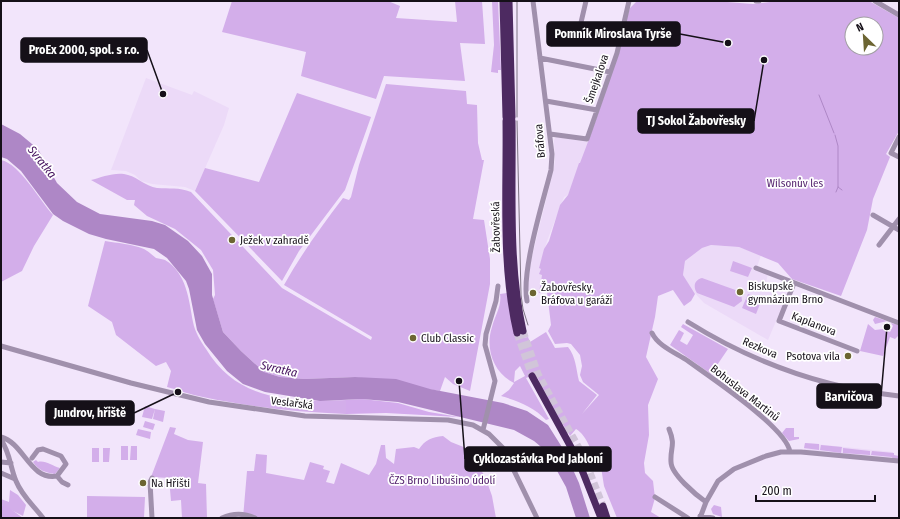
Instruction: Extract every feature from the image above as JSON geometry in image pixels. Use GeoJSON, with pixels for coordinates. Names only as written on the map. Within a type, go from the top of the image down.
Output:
{"type":"FeatureCollection","features":[{"type":"Feature","properties":{"kind":"highway","name":"Žabovřeská"},"geometry":{"type":"LineString","coordinates":[[503,1],[515,268],[520,332]]}},
{"type":"Feature","properties":{"kind":"highway","name":"Žabovřeská"},"geometry":{"type":"LineString","coordinates":[[509,119],[510,1]]}},
{"type":"Feature","properties":{"kind":"highway"},"geometry":{"type":"LineString","coordinates":[[532,376],[578,460],[601,518]]}},
{"type":"Feature","properties":{"kind":"highway"},"geometry":{"type":"LineString","coordinates":[[603,506],[607,518]]}},
{"type":"Feature","properties":{"kind":"street","name":"Bráfova"},"geometry":{"type":"LineString","coordinates":[[527,301],[526,292],[528,269],[551,170],[552,154],[532,1]]}},
{"type":"Feature","properties":{"kind":"street"},"geometry":{"type":"LineString","coordinates":[[579,31],[586,1]]}},
{"type":"Feature","properties":{"kind":"street"},"geometry":{"type":"LineString","coordinates":[[629,3],[634,1]]}},
{"type":"Feature","properties":{"kind":"street"},"geometry":{"type":"LineString","coordinates":[[875,1],[899,15]]}},
{"type":"Feature","properties":{"kind":"street","name":"Šmejkalova"},"geometry":{"type":"LineString","coordinates":[[550,134],[588,139],[610,72],[629,3]]}},
{"type":"Feature","properties":{"kind":"street"},"geometry":{"type":"LineString","coordinates":[[540,58],[610,72]]}},
{"type":"Feature","properties":{"kind":"street"},"geometry":{"type":"LineString","coordinates":[[546,101],[597,110]]}},
{"type":"Feature","properties":{"kind":"street"},"geometry":{"type":"LineString","coordinates":[[899,137],[891,152],[899,157]]}},
{"type":"Feature","properties":{"kind":"street"},"geometry":{"type":"LineString","coordinates":[[873,215],[899,230]]}},
{"type":"Feature","properties":{"kind":"street"},"geometry":{"type":"LineString","coordinates":[[879,245],[899,219]]}},
{"type":"Feature","properties":{"kind":"street"},"geometry":{"type":"LineString","coordinates":[[756,268],[899,323]]}},
{"type":"Feature","properties":{"kind":"street","name":"Kaplanova"},"geometry":{"type":"LineString","coordinates":[[794,283],[780,321],[857,351]]}},
{"type":"Feature","properties":{"kind":"street"},"geometry":{"type":"LineString","coordinates":[[483,430],[492,398],[494,376],[485,345],[486,334],[496,301],[498,286]]}},
{"type":"Feature","properties":{"kind":"street","name":"Rezkova"},"geometry":{"type":"LineString","coordinates":[[688,322],[730,346],[786,370],[850,388],[899,396]]}},
{"type":"Feature","properties":{"kind":"street","name":"Bohuslava Martinů"},"geometry":{"type":"LineString","coordinates":[[652,333],[656,340],[765,419],[789,444],[790,452]]}},
{"type":"Feature","properties":{"kind":"street","name":"Veslařská"},"geometry":{"type":"LineString","coordinates":[[1,346],[131,383],[209,402],[305,416],[448,420],[473,425],[483,430],[500,443],[506,452],[537,518]]}},
{"type":"Feature","properties":{"kind":"street"},"geometry":{"type":"LineString","coordinates":[[669,429],[674,440],[670,460],[673,469],[706,502]]}},
{"type":"Feature","properties":{"kind":"street"},"geometry":{"type":"LineString","coordinates":[[1,437],[11,442],[36,471],[51,476],[57,476]]}},
{"type":"Feature","properties":{"kind":"street"},"geometry":{"type":"LineString","coordinates":[[1,440],[8,452],[15,479],[28,502],[43,518]]}},
{"type":"Feature","properties":{"kind":"street"},"geometry":{"type":"LineString","coordinates":[[32,458],[41,449],[61,456],[66,464],[57,476]]}},
{"type":"Feature","properties":{"kind":"street"},"geometry":{"type":"LineString","coordinates":[[713,518],[700,517],[706,502],[718,481],[734,469],[766,456],[790,452],[899,460]]}},
{"type":"Feature","properties":{"kind":"street"},"geometry":{"type":"LineString","coordinates":[[1,462],[11,463]]}},
{"type":"Feature","properties":{"kind":"street"},"geometry":{"type":"LineString","coordinates":[[1,473],[15,479]]}},
{"type":"Feature","properties":{"kind":"street"},"geometry":{"type":"LineString","coordinates":[[57,476],[62,482],[68,485]]}},
{"type":"Feature","properties":{"kind":"street"},"geometry":{"type":"LineString","coordinates":[[152,478],[150,482],[152,518]]}},
{"type":"Feature","properties":{"kind":"street"},"geometry":{"type":"LineString","coordinates":[[655,497],[688,518]]}},
{"type":"Feature","properties":{"kind":"street"},"geometry":{"type":"LineString","coordinates":[[222,518],[237,514],[248,515],[255,518]]}},
{"type":"Feature","properties":{"kind":"shaded area"},"geometry":{"type":"Polygon","coordinates":[[[146,78],[192,95],[194,91],[229,108],[224,125],[195,191],[185,187],[152,184],[141,181],[135,175],[126,171],[111,170],[146,78]]]}},
{"type":"Feature","properties":{"kind":"shaded area"},"geometry":{"type":"Polygon","coordinates":[[[556,137],[589,142],[568,195],[564,197],[547,241],[539,268],[541,268],[542,275],[539,293],[524,289],[553,172],[555,161],[554,140],[556,137]]]}},
{"type":"Feature","properties":{"kind":"shaded area","name":"Biskupské gymnázium Brno"},"geometry":{"type":"Polygon","coordinates":[[[711,245],[739,247],[761,255],[756,270],[768,274],[765,286],[768,288],[769,286],[787,293],[781,314],[779,314],[768,340],[704,303],[692,290],[683,275],[685,261],[702,248],[711,245]]]}},
{"type":"Feature","properties":{"kind":"shaded area"},"geometry":{"type":"Polygon","coordinates":[[[362,399],[398,403],[429,412],[459,417],[386,413],[346,414],[346,400],[362,399]]]}},
{"type":"Feature","properties":{"kind":"shaded area"},"geometry":{"type":"Polygon","coordinates":[[[805,443],[893,452],[893,459],[804,450],[805,443]]]}},
{"type":"Feature","properties":{"kind":"shaded area"},"geometry":{"type":"Polygon","coordinates":[[[1,505],[8,507],[23,518],[1,518],[1,505]]]}},
{"type":"Feature","properties":{"kind":"green space"},"geometry":{"type":"Polygon","coordinates":[[[232,1],[388,1],[400,6],[396,18],[457,22],[455,1],[482,1],[485,44],[460,43],[465,81],[384,76],[376,99],[301,76],[306,52],[222,32],[232,1]]]}},
{"type":"Feature","properties":{"kind":"green space"},"geometry":{"type":"Polygon","coordinates":[[[492,1],[498,1],[501,70],[498,70],[498,73],[491,72],[494,45],[492,1]]]}},
{"type":"Feature","properties":{"kind":"green space","name":"Wilsonův les"},"geometry":{"type":"Polygon","coordinates":[[[637,1],[714,1],[753,4],[777,1],[869,1],[899,18],[899,131],[886,154],[890,157],[873,199],[867,230],[841,296],[792,279],[778,263],[739,247],[711,245],[702,248],[685,261],[683,275],[695,294],[691,301],[684,306],[673,290],[658,296],[646,357],[658,379],[648,405],[649,435],[644,463],[645,473],[653,481],[655,498],[651,512],[661,518],[617,518],[604,486],[601,467],[596,468],[592,452],[587,441],[576,429],[570,436],[546,397],[536,374],[526,378],[549,419],[546,420],[536,411],[525,405],[501,396],[509,390],[514,383],[501,373],[492,359],[490,351],[490,335],[500,303],[500,294],[507,293],[516,339],[528,337],[530,342],[546,332],[555,348],[568,347],[571,351],[579,381],[597,395],[582,414],[599,395],[583,382],[580,375],[582,366],[580,355],[571,344],[555,344],[548,331],[551,325],[547,292],[539,293],[542,275],[539,274],[541,269],[539,268],[544,249],[549,241],[560,205],[568,195],[594,126],[630,8],[637,1]],[[520,366],[515,371],[514,382],[525,376],[520,366]]]}},
{"type":"Feature","properties":{"kind":"green space"},"geometry":{"type":"Polygon","coordinates":[[[386,84],[466,91],[467,104],[477,105],[478,143],[482,160],[484,160],[473,219],[484,220],[490,259],[490,284],[470,391],[453,384],[445,377],[440,391],[355,377],[304,379],[280,377],[264,372],[223,332],[213,299],[215,295],[213,270],[201,250],[175,229],[147,216],[134,205],[135,200],[127,200],[91,180],[110,175],[124,174],[132,176],[153,187],[187,190],[191,192],[282,288],[371,340],[372,337],[284,285],[312,240],[343,198],[349,200],[351,197],[359,165],[386,84]]]}},
{"type":"Feature","properties":{"kind":"green space"},"geometry":{"type":"Polygon","coordinates":[[[297,93],[371,117],[345,190],[299,251],[282,281],[195,191],[205,168],[259,182],[297,93]]]}},
{"type":"Feature","properties":{"kind":"green space"},"geometry":{"type":"Polygon","coordinates":[[[1,160],[15,168],[22,175],[53,215],[34,246],[22,271],[1,282],[1,160]]]}},
{"type":"Feature","properties":{"kind":"green space"},"geometry":{"type":"Polygon","coordinates":[[[105,241],[139,247],[146,250],[156,258],[165,260],[178,272],[186,288],[194,326],[198,336],[219,366],[233,379],[249,389],[267,395],[305,400],[346,400],[346,414],[310,412],[238,404],[198,396],[167,387],[171,371],[166,362],[156,366],[116,335],[112,322],[88,306],[105,241]]]}},
{"type":"Feature","properties":{"kind":"green space"},"geometry":{"type":"Polygon","coordinates":[[[733,261],[752,268],[748,277],[730,271],[733,261]]]}},
{"type":"Feature","properties":{"kind":"green space"},"geometry":{"type":"Polygon","coordinates":[[[702,278],[741,292],[742,301],[734,307],[697,293],[695,284],[697,280],[702,278]]]}},
{"type":"Feature","properties":{"kind":"green space"},"geometry":{"type":"Polygon","coordinates":[[[748,294],[762,299],[756,314],[742,308],[748,294]]]}},
{"type":"Feature","properties":{"kind":"green space"},"geometry":{"type":"Polygon","coordinates":[[[875,317],[887,321],[875,324],[873,320],[875,317]]]}},
{"type":"Feature","properties":{"kind":"green space"},"geometry":{"type":"Polygon","coordinates":[[[891,323],[899,325],[899,335],[895,339],[890,337],[883,356],[860,351],[868,324],[875,330],[883,329],[890,332],[893,326],[891,323]]]}},
{"type":"Feature","properties":{"kind":"green space"},"geometry":{"type":"Polygon","coordinates":[[[683,324],[728,349],[711,374],[670,345],[679,330],[684,333],[680,341],[687,345],[693,335],[681,327],[683,324]]]}},
{"type":"Feature","properties":{"kind":"green space"},"geometry":{"type":"Polygon","coordinates":[[[145,406],[155,409],[152,419],[142,417],[145,406]]]}},
{"type":"Feature","properties":{"kind":"green space"},"geometry":{"type":"Polygon","coordinates":[[[155,409],[165,411],[163,422],[153,419],[155,409]]]}},
{"type":"Feature","properties":{"kind":"green space"},"geometry":{"type":"Polygon","coordinates":[[[145,421],[155,424],[153,430],[143,427],[145,421]]]}},
{"type":"Feature","properties":{"kind":"green space"},"geometry":{"type":"Polygon","coordinates":[[[170,427],[176,428],[174,434],[188,440],[203,442],[198,483],[206,484],[207,518],[182,518],[181,500],[171,501],[169,478],[151,477],[170,427]]]}},
{"type":"Feature","properties":{"kind":"green space"},"geometry":{"type":"Polygon","coordinates":[[[786,428],[794,428],[794,437],[799,437],[799,439],[789,441],[782,433],[786,428]]]}},
{"type":"Feature","properties":{"kind":"green space"},"geometry":{"type":"Polygon","coordinates":[[[138,429],[151,432],[150,439],[136,435],[138,429]]]}},
{"type":"Feature","properties":{"kind":"green space","name":"ČZS Brno Libušino údolí"},"geometry":{"type":"Polygon","coordinates":[[[443,436],[451,442],[471,450],[477,465],[485,476],[492,496],[496,518],[243,518],[247,471],[254,471],[256,454],[267,455],[266,473],[304,480],[310,462],[324,466],[323,469],[330,471],[326,482],[334,484],[341,463],[369,475],[376,464],[381,445],[385,445],[386,458],[394,464],[396,449],[414,447],[419,449],[429,440],[435,437],[443,436]]]}},
{"type":"Feature","properties":{"kind":"green space"},"geometry":{"type":"Polygon","coordinates":[[[805,443],[819,444],[819,450],[804,448],[805,443]]]}},
{"type":"Feature","properties":{"kind":"green space"},"geometry":{"type":"Polygon","coordinates":[[[821,445],[842,447],[841,453],[820,450],[821,445]]]}},
{"type":"Feature","properties":{"kind":"green space"},"geometry":{"type":"Polygon","coordinates":[[[121,446],[128,446],[128,460],[121,460],[121,446]]]}},
{"type":"Feature","properties":{"kind":"green space"},"geometry":{"type":"Polygon","coordinates":[[[131,446],[137,446],[137,460],[130,460],[131,446]]]}},
{"type":"Feature","properties":{"kind":"green space"},"geometry":{"type":"Polygon","coordinates":[[[92,448],[99,448],[99,462],[92,462],[92,448]]]}},
{"type":"Feature","properties":{"kind":"green space"},"geometry":{"type":"Polygon","coordinates":[[[103,448],[110,448],[109,462],[103,462],[103,448]]]}},
{"type":"Feature","properties":{"kind":"green space"},"geometry":{"type":"Polygon","coordinates":[[[843,448],[870,451],[870,455],[843,453],[843,448]]]}},
{"type":"Feature","properties":{"kind":"green space"},"geometry":{"type":"Polygon","coordinates":[[[872,451],[894,453],[894,455],[899,456],[899,459],[871,455],[872,451]]]}},
{"type":"Feature","properties":{"kind":"green space"},"geometry":{"type":"Polygon","coordinates":[[[36,460],[38,462],[46,462],[60,468],[55,474],[45,472],[35,465],[33,462],[36,460]]]}},
{"type":"Feature","properties":{"kind":"green space"},"geometry":{"type":"Polygon","coordinates":[[[10,490],[18,495],[26,505],[23,516],[1,505],[1,499],[9,502],[10,490]]]}},
{"type":"Feature","properties":{"kind":"green space"},"geometry":{"type":"Polygon","coordinates":[[[87,496],[145,497],[144,518],[87,518],[87,496]]]}},
{"type":"Feature","properties":{"kind":"green space"},"geometry":{"type":"Polygon","coordinates":[[[714,505],[721,507],[722,517],[713,514],[711,509],[714,505]]]}},
{"type":"Feature","properties":{"kind":"water","name":"Svratka"},"geometry":{"type":"Polygon","coordinates":[[[1,124],[20,134],[38,149],[57,183],[77,202],[100,214],[152,221],[165,225],[188,241],[202,256],[212,274],[212,295],[223,332],[264,372],[280,377],[304,379],[355,377],[396,379],[430,389],[503,403],[527,411],[548,425],[565,452],[579,483],[590,518],[576,518],[566,487],[546,451],[534,441],[514,430],[398,402],[362,399],[320,401],[265,392],[243,384],[227,371],[205,344],[197,330],[186,281],[167,258],[154,249],[89,234],[63,221],[53,214],[21,171],[7,159],[1,157],[1,124]]]}},
{"type":"Feature","properties":{"kind":"waterway"},"geometry":{"type":"LineString","coordinates":[[819,95],[834,133]]}},
{"type":"Feature","properties":{"kind":"waterway"},"geometry":{"type":"LineString","coordinates":[[835,135],[838,146],[838,187],[842,190]]}},
{"type":"Feature","properties":{"kind":"waterway"},"geometry":{"type":"LineString","coordinates":[[836,192],[838,187]]}},
{"type":"Feature","properties":{"kind":"tunnel"},"geometry":{"type":"LineString","coordinates":[[523,331],[538,374],[584,457],[603,506]]}},
{"type":"Feature","properties":{"kind":"tunnel"},"geometry":{"type":"LineString","coordinates":[[517,333],[532,376]]}},
{"type":"Feature","properties":{"kind":"tram line"},"geometry":{"type":"LineString","coordinates":[[517,1],[517,117]]}},
{"type":"Feature","properties":{"kind":"tram line"},"geometry":{"type":"LineString","coordinates":[[517,121],[521,295],[523,309],[528,325]]}},
{"type":"Feature","properties":{"kind":"place","name":"Pomník Miroslava Tyrše"},"geometry":{"type":"Point","coordinates":[728,43]}},
{"type":"Feature","properties":{"kind":"place","name":"TJ Sokol Žabovřesky"},"geometry":{"type":"Point","coordinates":[764,60]}},
{"type":"Feature","properties":{"kind":"place","name":"ProEx 2000, spol. s r.o."},"geometry":{"type":"Point","coordinates":[163,94]}},
{"type":"Feature","properties":{"kind":"place","name":"Ježek v zahradě"},"geometry":{"type":"Point","coordinates":[232,240]}},
{"type":"Feature","properties":{"kind":"place","name":"Biskupské gymnázium Brno"},"geometry":{"type":"Point","coordinates":[740,292]}},
{"type":"Feature","properties":{"kind":"place","name":"Žabovřesky, Bráfova u garáží"},"geometry":{"type":"Point","coordinates":[533,293]}},
{"type":"Feature","properties":{"kind":"place","name":"Barvičova"},"geometry":{"type":"Point","coordinates":[887,327]}},
{"type":"Feature","properties":{"kind":"place","name":"Club Classic"},"geometry":{"type":"Point","coordinates":[413,338]}},
{"type":"Feature","properties":{"kind":"place","name":"Psotova vila"},"geometry":{"type":"Point","coordinates":[848,356]}},
{"type":"Feature","properties":{"kind":"place","name":"Cyklozastávka Pod Jabloní"},"geometry":{"type":"Point","coordinates":[459,381]}},
{"type":"Feature","properties":{"kind":"place","name":"Jundrov, hřiště"},"geometry":{"type":"Point","coordinates":[178,392]}},
{"type":"Feature","properties":{"kind":"place","name":"Na Hřišti"},"geometry":{"type":"Point","coordinates":[143,483]}}]}
